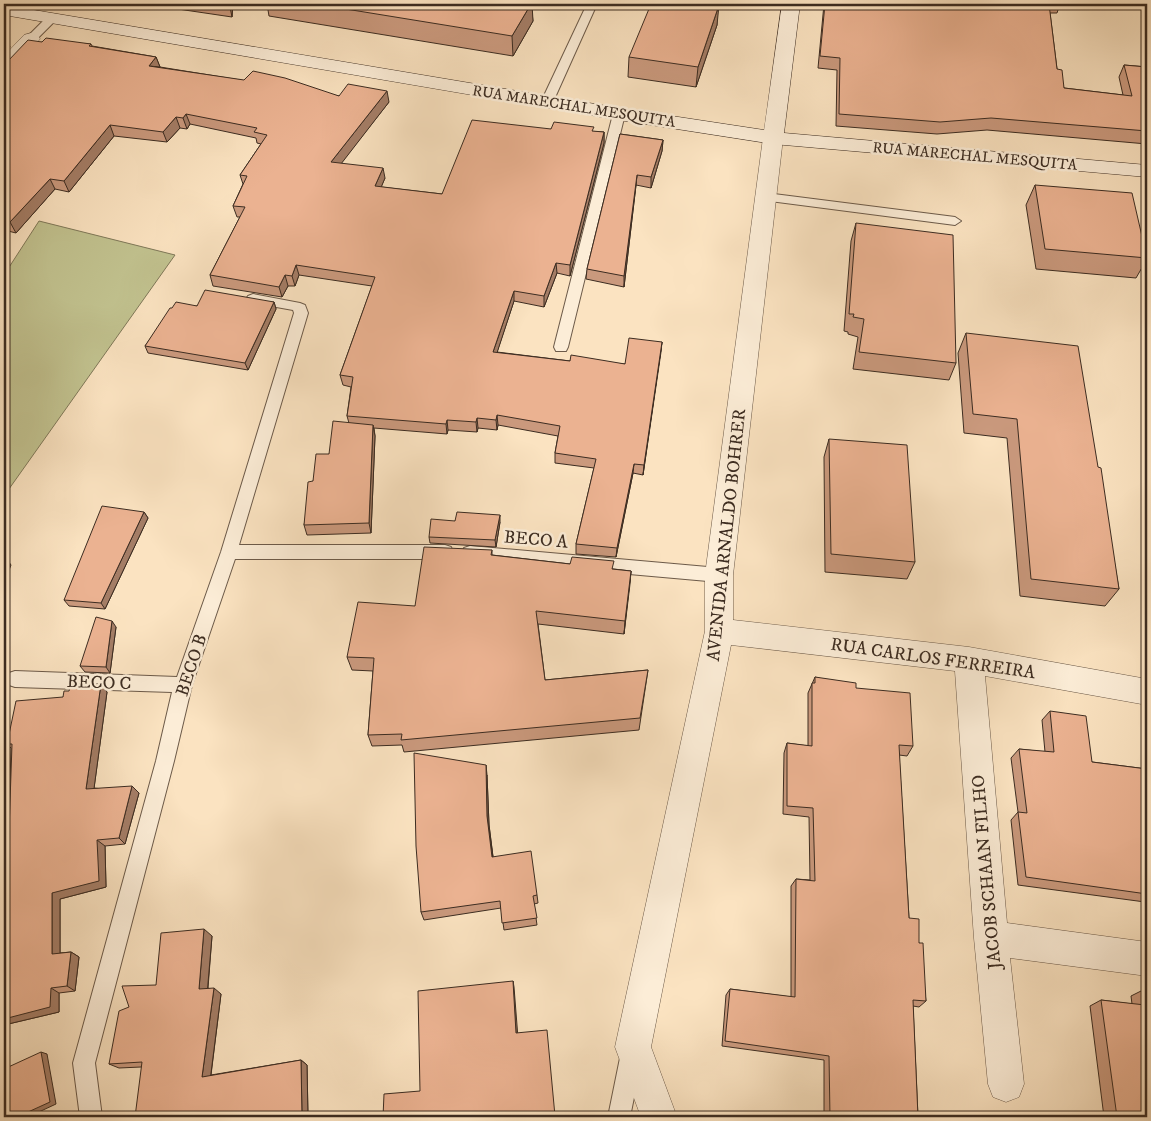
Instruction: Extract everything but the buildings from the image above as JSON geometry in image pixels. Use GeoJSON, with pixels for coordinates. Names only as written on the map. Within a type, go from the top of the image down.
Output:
{"type":"FeatureCollection","features":[{"type":"Feature","properties":{"kind":"street","name":"AVENIDA ARNALDO BOHRER"},"geometry":{"type":"LineString","coordinates":[[633,1047],[719,631],[719,575],[791,4]]}},
{"type":"Feature","properties":{"kind":"street","name":"RUA MARECHAL MESQUITA"},"geometry":{"type":"LineString","coordinates":[[4,10],[619,114],[773,138],[1147,171]]}},
{"type":"Feature","properties":{"kind":"street"},"geometry":{"type":"LineString","coordinates":[[4,67],[31,38]]}},
{"type":"Feature","properties":{"kind":"street","name":"RUA CARLOS FERREIRA"},"geometry":{"type":"LineString","coordinates":[[719,631],[969,660],[1147,692]]}},
{"type":"Feature","properties":{"kind":"street","name":"JACOB SCHAAN FILHO"},"geometry":{"type":"LineString","coordinates":[[969,660],[991,938],[1006,1084]]}},
{"type":"Feature","properties":{"kind":"street"},"geometry":{"type":"LineString","coordinates":[[991,938],[1147,959]]}},
{"type":"Feature","properties":{"kind":"street"},"geometry":{"type":"LineString","coordinates":[[633,1047],[659,1117]]}},
{"type":"Feature","properties":{"kind":"lane"},"geometry":{"type":"LineString","coordinates":[[547,102],[592,4]]}},
{"type":"Feature","properties":{"kind":"lane"},"geometry":{"type":"LineString","coordinates":[[31,38],[51,19]]}},
{"type":"Feature","properties":{"kind":"lane"},"geometry":{"type":"LineString","coordinates":[[561,347],[619,114]]}},
{"type":"Feature","properties":{"kind":"lane"},"geometry":{"type":"LineString","coordinates":[[766,197],[955,221]]}},
{"type":"Feature","properties":{"kind":"lane","name":"BECO B"},"geometry":{"type":"LineString","coordinates":[[91,1117],[84,1063],[165,761],[183,685],[229,552],[301,313],[300,308],[294,306],[238,297]]}},
{"type":"Feature","properties":{"kind":"lane","name":"BECO A"},"geometry":{"type":"LineString","coordinates":[[229,552],[456,552],[719,575]]}},
{"type":"Feature","properties":{"kind":"lane","name":"BECO C"},"geometry":{"type":"LineString","coordinates":[[15,679],[183,685]]}},
{"type":"Feature","properties":{"kind":"lane"},"geometry":{"type":"LineString","coordinates":[[619,1117],[633,1047]]}},
{"type":"Feature","properties":{"kind":"green space"},"geometry":{"type":"Polygon","coordinates":[[[39,221],[175,255],[4,496],[4,275],[39,221]]]}}]}
